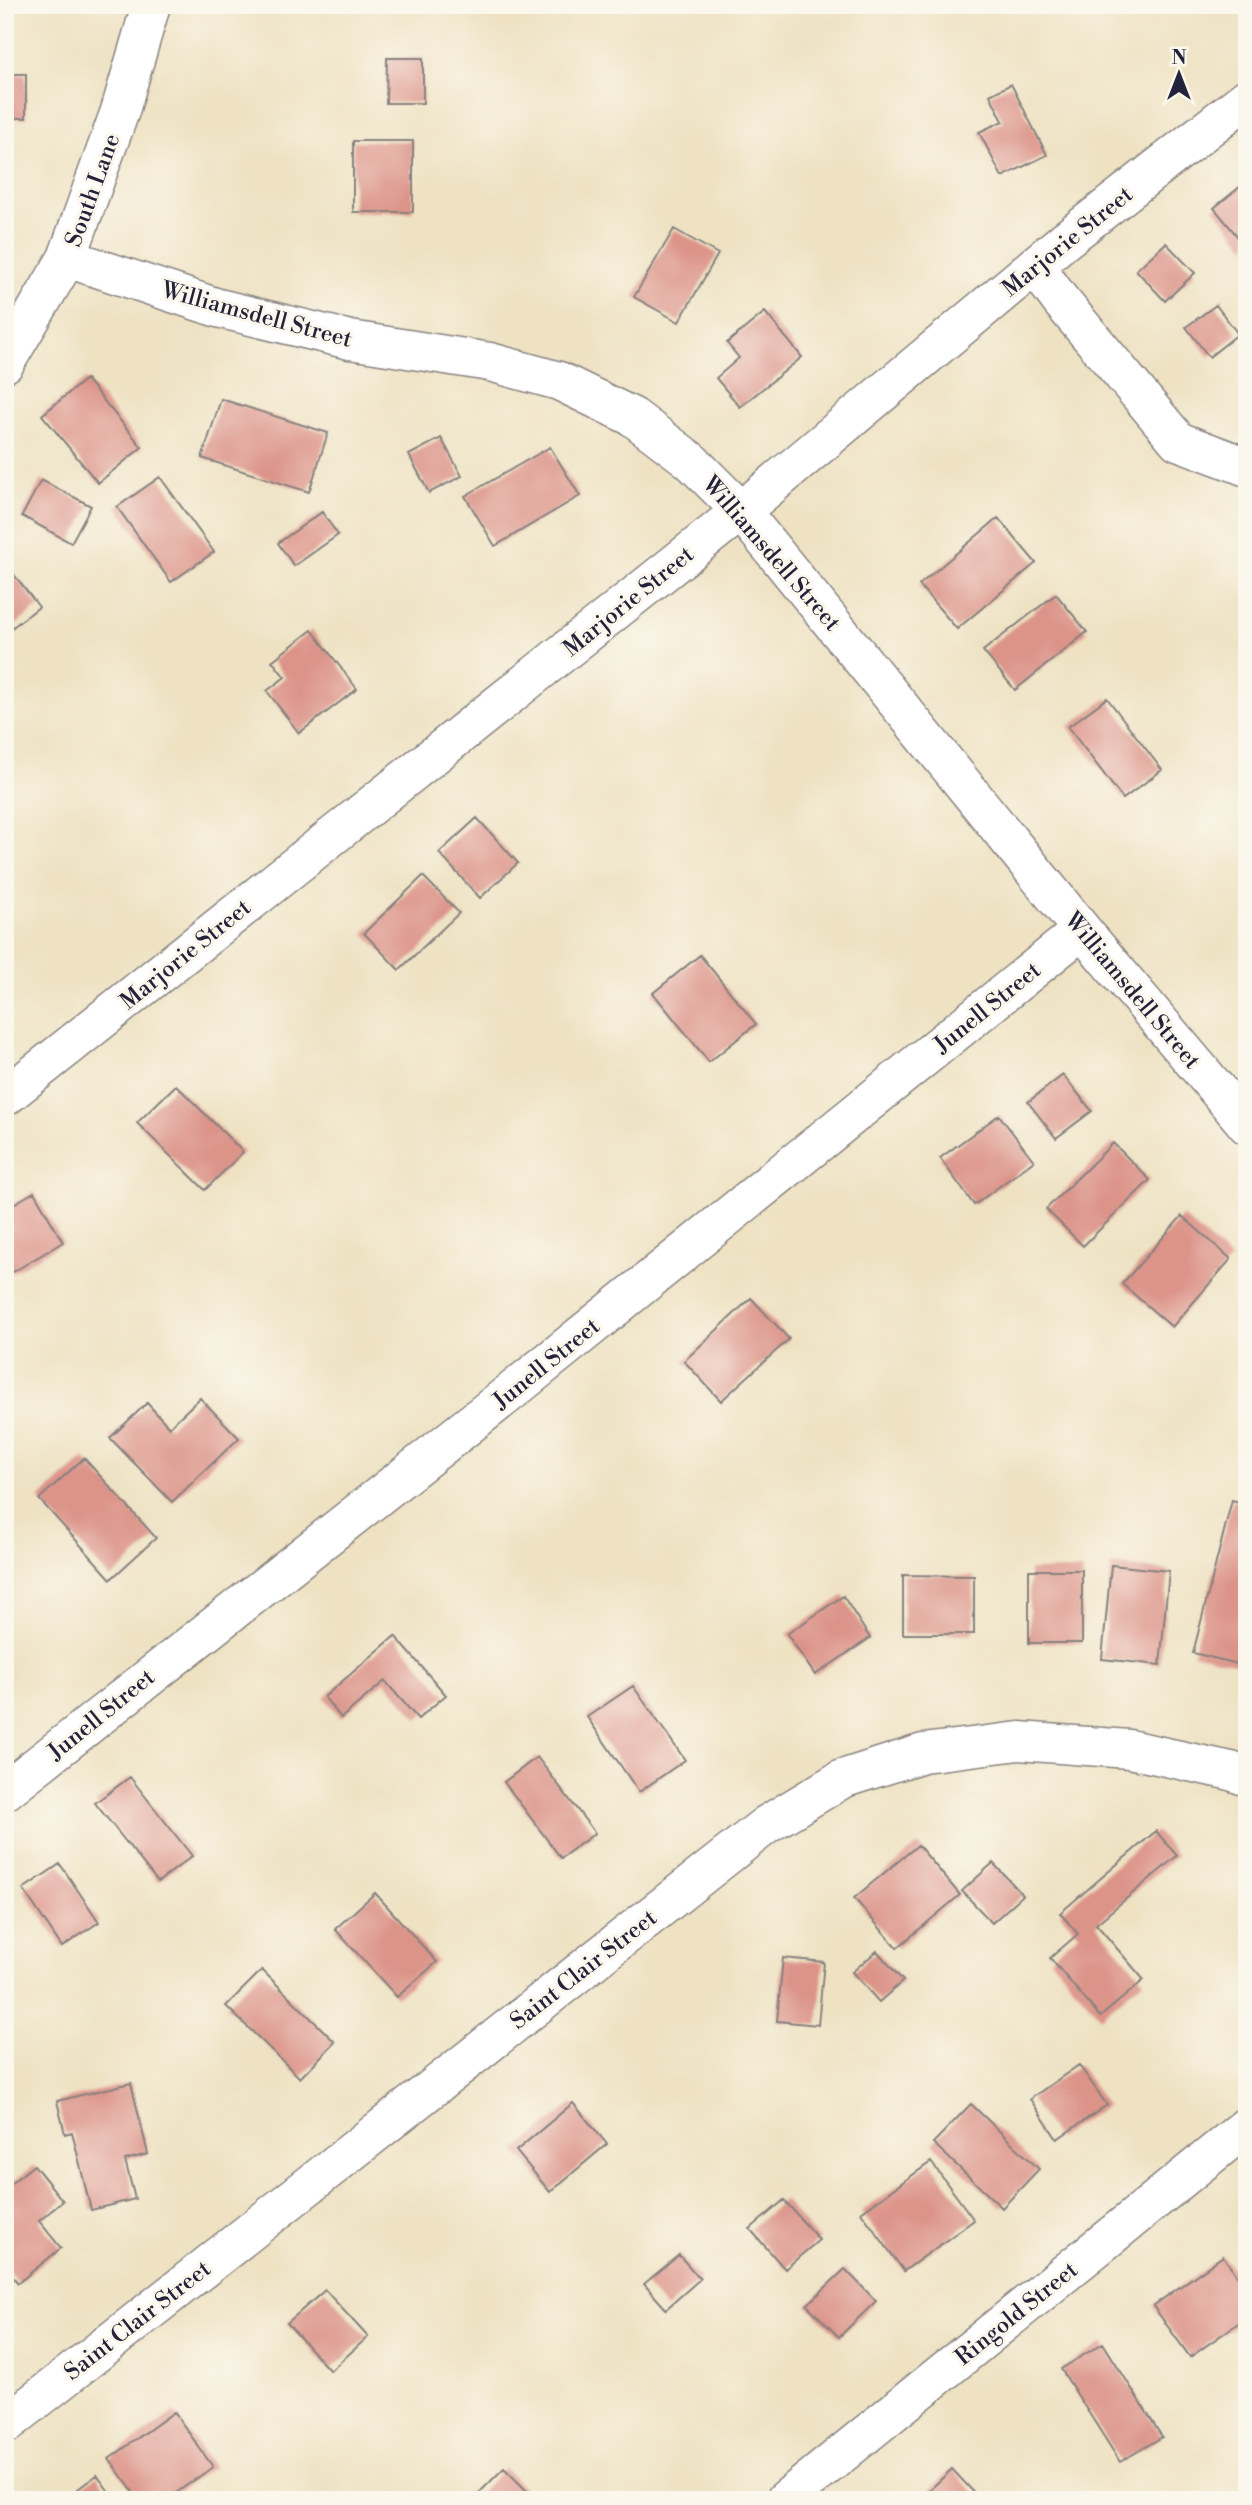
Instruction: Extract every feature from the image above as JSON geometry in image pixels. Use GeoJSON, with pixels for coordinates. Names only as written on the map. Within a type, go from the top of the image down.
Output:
{"type":"FeatureCollection","features":[{"type":"Feature","properties":{"kind":"street","name":"South Lane"},"geometry":{"type":"LineString","coordinates":[[5,363],[67,258],[120,111],[151,5]]}},
{"type":"Feature","properties":{"kind":"street","name":"Marjorie Street"},"geometry":{"type":"LineString","coordinates":[[5,1097],[741,511],[1035,266],[1247,98]]}},
{"type":"Feature","properties":{"kind":"street","name":"Williamsdell Street"},"geometry":{"type":"LineString","coordinates":[[67,258],[218,308],[350,340],[490,362],[559,381],[633,417],[691,461],[741,511],[1082,930],[1247,1125]]}},
{"type":"Feature","properties":{"kind":"street"},"geometry":{"type":"LineString","coordinates":[[1035,266],[1059,300],[1178,441],[1247,467]]}},
{"type":"Feature","properties":{"kind":"street","name":"Junell Street"},"geometry":{"type":"LineString","coordinates":[[5,1791],[512,1391],[1082,930]]}},
{"type":"Feature","properties":{"kind":"street","name":"Saint Clair Street"},"geometry":{"type":"LineString","coordinates":[[5,2425],[766,1825],[842,1779],[923,1753],[1019,1741],[1129,1749],[1231,1771],[1247,1777]]}},
{"type":"Feature","properties":{"kind":"street","name":"Ringold Street"},"geometry":{"type":"LineString","coordinates":[[785,2500],[1247,2126]]}},
{"type":"Feature","properties":{"kind":"building"},"geometry":{"type":"Polygon","coordinates":[[[387,58],[423,58],[423,103],[386,103],[387,58]]]}},
{"type":"Feature","properties":{"kind":"building"},"geometry":{"type":"Polygon","coordinates":[[[5,74],[26,74],[26,118],[5,118],[5,74]]]}},
{"type":"Feature","properties":{"kind":"building"},"geometry":{"type":"Polygon","coordinates":[[[1011,84],[1047,155],[1002,177],[979,132],[1003,121],[990,95],[1011,84]]]}},
{"type":"Feature","properties":{"kind":"building"},"geometry":{"type":"Polygon","coordinates":[[[353,141],[413,141],[413,212],[353,212],[353,141]]]}},
{"type":"Feature","properties":{"kind":"building"},"geometry":{"type":"Polygon","coordinates":[[[1247,181],[1247,248],[1214,208],[1247,181]]]}},
{"type":"Feature","properties":{"kind":"building"},"geometry":{"type":"Polygon","coordinates":[[[674,229],[718,254],[679,322],[634,297],[674,229]]]}},
{"type":"Feature","properties":{"kind":"building"},"geometry":{"type":"Polygon","coordinates":[[[1166,243],[1195,273],[1165,301],[1136,270],[1166,243]]]}},
{"type":"Feature","properties":{"kind":"building"},"geometry":{"type":"Polygon","coordinates":[[[1216,305],[1238,334],[1209,357],[1186,327],[1216,305]]]}},
{"type":"Feature","properties":{"kind":"building"},"geometry":{"type":"Polygon","coordinates":[[[765,312],[802,357],[740,407],[716,378],[739,358],[727,343],[765,312]]]}},
{"type":"Feature","properties":{"kind":"building"},"geometry":{"type":"Polygon","coordinates":[[[86,379],[142,447],[98,483],[42,415],[86,379]]]}},
{"type":"Feature","properties":{"kind":"building"},"geometry":{"type":"Polygon","coordinates":[[[221,399],[328,433],[309,492],[202,458],[221,399]]]}},
{"type":"Feature","properties":{"kind":"building"},"geometry":{"type":"Polygon","coordinates":[[[441,438],[462,476],[429,493],[409,455],[441,438]]]}},
{"type":"Feature","properties":{"kind":"building"},"geometry":{"type":"Polygon","coordinates":[[[550,447],[580,496],[495,546],[465,496],[550,447]]]}},
{"type":"Feature","properties":{"kind":"building"},"geometry":{"type":"Polygon","coordinates":[[[160,477],[214,552],[171,582],[117,507],[160,477]]]}},
{"type":"Feature","properties":{"kind":"building"},"geometry":{"type":"Polygon","coordinates":[[[41,480],[91,506],[71,543],[22,516],[41,480]]]}},
{"type":"Feature","properties":{"kind":"building"},"geometry":{"type":"Polygon","coordinates":[[[322,512],[338,535],[294,566],[278,543],[322,512]]]}},
{"type":"Feature","properties":{"kind":"building"},"geometry":{"type":"Polygon","coordinates":[[[998,518],[1036,563],[957,629],[919,585],[998,518]]]}},
{"type":"Feature","properties":{"kind":"building"},"geometry":{"type":"Polygon","coordinates":[[[5,563],[39,607],[5,633],[5,563]]]}},
{"type":"Feature","properties":{"kind":"building"},"geometry":{"type":"Polygon","coordinates":[[[1056,594],[1087,632],[1015,690],[983,651],[1056,594]]]}},
{"type":"Feature","properties":{"kind":"building"},"geometry":{"type":"Polygon","coordinates":[[[312,630],[357,689],[299,733],[267,691],[285,677],[272,661],[312,630]]]}},
{"type":"Feature","properties":{"kind":"building"},"geometry":{"type":"Polygon","coordinates":[[[1107,698],[1162,770],[1123,799],[1068,727],[1107,698]]]}},
{"type":"Feature","properties":{"kind":"building"},"geometry":{"type":"Polygon","coordinates":[[[477,818],[518,863],[480,898],[439,853],[477,818]]]}},
{"type":"Feature","properties":{"kind":"building"},"geometry":{"type":"Polygon","coordinates":[[[423,876],[459,913],[399,970],[364,933],[423,876]]]}},
{"type":"Feature","properties":{"kind":"building"},"geometry":{"type":"Polygon","coordinates":[[[700,955],[756,1024],[709,1062],[653,993],[700,955]]]}},
{"type":"Feature","properties":{"kind":"building"},"geometry":{"type":"Polygon","coordinates":[[[1063,1075],[1092,1111],[1056,1138],[1028,1102],[1063,1075]]]}},
{"type":"Feature","properties":{"kind":"building"},"geometry":{"type":"Polygon","coordinates":[[[176,1085],[243,1152],[205,1190],[137,1123],[176,1085]]]}},
{"type":"Feature","properties":{"kind":"building"},"geometry":{"type":"Polygon","coordinates":[[[999,1115],[1034,1161],[974,1205],[940,1158],[999,1115]]]}},
{"type":"Feature","properties":{"kind":"building"},"geometry":{"type":"Polygon","coordinates":[[[1113,1143],[1150,1180],[1083,1246],[1046,1209],[1113,1143]]]}},
{"type":"Feature","properties":{"kind":"building"},"geometry":{"type":"Polygon","coordinates":[[[34,1192],[63,1242],[13,1272],[5,1260],[5,1209],[34,1192]]]}},
{"type":"Feature","properties":{"kind":"building"},"geometry":{"type":"Polygon","coordinates":[[[1182,1216],[1231,1259],[1172,1327],[1122,1284],[1182,1216]]]}},
{"type":"Feature","properties":{"kind":"building"},"geometry":{"type":"Polygon","coordinates":[[[751,1298],[789,1339],[721,1401],[684,1361],[751,1298]]]}},
{"type":"Feature","properties":{"kind":"building"},"geometry":{"type":"Polygon","coordinates":[[[200,1398],[239,1438],[172,1502],[110,1438],[147,1403],[169,1427],[200,1398]]]}},
{"type":"Feature","properties":{"kind":"building"},"geometry":{"type":"Polygon","coordinates":[[[84,1458],[156,1538],[111,1579],[39,1499],[84,1458]]]}},
{"type":"Feature","properties":{"kind":"building"},"geometry":{"type":"Polygon","coordinates":[[[1232,1500],[1247,1504],[1247,1647],[1242,1665],[1193,1653],[1232,1500]]]}},
{"type":"Feature","properties":{"kind":"building"},"geometry":{"type":"Polygon","coordinates":[[[1111,1565],[1169,1571],[1160,1665],[1102,1659],[1111,1565]]]}},
{"type":"Feature","properties":{"kind":"building"},"geometry":{"type":"Polygon","coordinates":[[[1029,1570],[1082,1570],[1082,1643],[1029,1643],[1029,1570]]]}},
{"type":"Feature","properties":{"kind":"building"},"geometry":{"type":"Polygon","coordinates":[[[903,1575],[974,1576],[974,1634],[903,1634],[903,1575]]]}},
{"type":"Feature","properties":{"kind":"building"},"geometry":{"type":"Polygon","coordinates":[[[843,1596],[870,1638],[815,1675],[787,1634],[843,1596]]]}},
{"type":"Feature","properties":{"kind":"building"},"geometry":{"type":"Polygon","coordinates":[[[395,1636],[446,1695],[418,1719],[385,1681],[341,1718],[324,1697],[395,1636]]]}},
{"type":"Feature","properties":{"kind":"building"},"geometry":{"type":"Polygon","coordinates":[[[633,1686],[685,1760],[639,1792],[587,1717],[633,1686]]]}},
{"type":"Feature","properties":{"kind":"building"},"geometry":{"type":"Polygon","coordinates":[[[537,1757],[595,1833],[561,1858],[504,1782],[537,1757]]]}},
{"type":"Feature","properties":{"kind":"building"},"geometry":{"type":"Polygon","coordinates":[[[130,1777],[192,1856],[158,1882],[95,1803],[130,1777]]]}},
{"type":"Feature","properties":{"kind":"building"},"geometry":{"type":"Polygon","coordinates":[[[1156,1831],[1177,1856],[1096,1924],[1144,1980],[1100,2017],[1050,1958],[1078,1934],[1060,1913],[1156,1831]]]}},
{"type":"Feature","properties":{"kind":"building"},"geometry":{"type":"Polygon","coordinates":[[[918,1845],[960,1895],[897,1948],[854,1898],[918,1845]]]}},
{"type":"Feature","properties":{"kind":"building"},"geometry":{"type":"Polygon","coordinates":[[[993,1863],[1023,1895],[992,1923],[962,1891],[993,1863]]]}},
{"type":"Feature","properties":{"kind":"building"},"geometry":{"type":"Polygon","coordinates":[[[60,1864],[99,1922],[62,1947],[23,1889],[60,1864]]]}},
{"type":"Feature","properties":{"kind":"building"},"geometry":{"type":"Polygon","coordinates":[[[375,1893],[437,1962],[397,1997],[335,1929],[375,1893]]]}},
{"type":"Feature","properties":{"kind":"building"},"geometry":{"type":"Polygon","coordinates":[[[877,1951],[903,1981],[879,2002],[852,1972],[877,1951]]]}},
{"type":"Feature","properties":{"kind":"building"},"geometry":{"type":"Polygon","coordinates":[[[783,1958],[824,1962],[818,2025],[777,2021],[783,1958]]]}},
{"type":"Feature","properties":{"kind":"building"},"geometry":{"type":"Polygon","coordinates":[[[262,1970],[335,2042],[300,2078],[226,2006],[262,1970]]]}},
{"type":"Feature","properties":{"kind":"building"},"geometry":{"type":"Polygon","coordinates":[[[1079,2065],[1107,2105],[1057,2139],[1030,2099],[1079,2065]]]}},
{"type":"Feature","properties":{"kind":"building"},"geometry":{"type":"Polygon","coordinates":[[[131,2083],[148,2154],[125,2160],[135,2199],[91,2210],[72,2132],[65,2134],[57,2101],[131,2083]]]}},
{"type":"Feature","properties":{"kind":"building"},"geometry":{"type":"Polygon","coordinates":[[[573,2103],[607,2144],[550,2192],[516,2151],[573,2103]]]}},
{"type":"Feature","properties":{"kind":"building"},"geometry":{"type":"Polygon","coordinates":[[[971,2104],[1039,2169],[1002,2208],[933,2143],[971,2104]]]}},
{"type":"Feature","properties":{"kind":"building"},"geometry":{"type":"Polygon","coordinates":[[[931,2162],[974,2220],[904,2271],[861,2212],[931,2162]]]}},
{"type":"Feature","properties":{"kind":"building"},"geometry":{"type":"Polygon","coordinates":[[[34,2165],[63,2201],[39,2221],[61,2248],[18,2283],[5,2267],[5,2188],[34,2165]]]}},
{"type":"Feature","properties":{"kind":"building"},"geometry":{"type":"Polygon","coordinates":[[[784,2200],[819,2240],[785,2269],[750,2229],[784,2200]]]}},
{"type":"Feature","properties":{"kind":"building"},"geometry":{"type":"Polygon","coordinates":[[[679,2255],[700,2279],[666,2309],[644,2284],[679,2255]]]}},
{"type":"Feature","properties":{"kind":"building"},"geometry":{"type":"Polygon","coordinates":[[[1223,2256],[1247,2289],[1247,2317],[1190,2357],[1153,2306],[1223,2256]]]}},
{"type":"Feature","properties":{"kind":"building"},"geometry":{"type":"Polygon","coordinates":[[[845,2269],[876,2301],[839,2337],[807,2305],[845,2269]]]}},
{"type":"Feature","properties":{"kind":"building"},"geometry":{"type":"Polygon","coordinates":[[[325,2290],[368,2337],[330,2371],[287,2323],[325,2290]]]}},
{"type":"Feature","properties":{"kind":"building"},"geometry":{"type":"Polygon","coordinates":[[[1103,2343],[1162,2437],[1120,2462],[1061,2369],[1103,2343]]]}},
{"type":"Feature","properties":{"kind":"building"},"geometry":{"type":"Polygon","coordinates":[[[174,2412],[213,2467],[166,2500],[139,2500],[109,2459],[174,2412]]]}},
{"type":"Feature","properties":{"kind":"building"},"geometry":{"type":"Polygon","coordinates":[[[504,2468],[536,2500],[472,2500],[504,2468]]]}},
{"type":"Feature","properties":{"kind":"building"},"geometry":{"type":"Polygon","coordinates":[[[952,2469],[981,2500],[919,2500],[952,2469]]]}},
{"type":"Feature","properties":{"kind":"building"},"geometry":{"type":"Polygon","coordinates":[[[97,2475],[115,2500],[63,2500],[97,2475]]]}}]}
